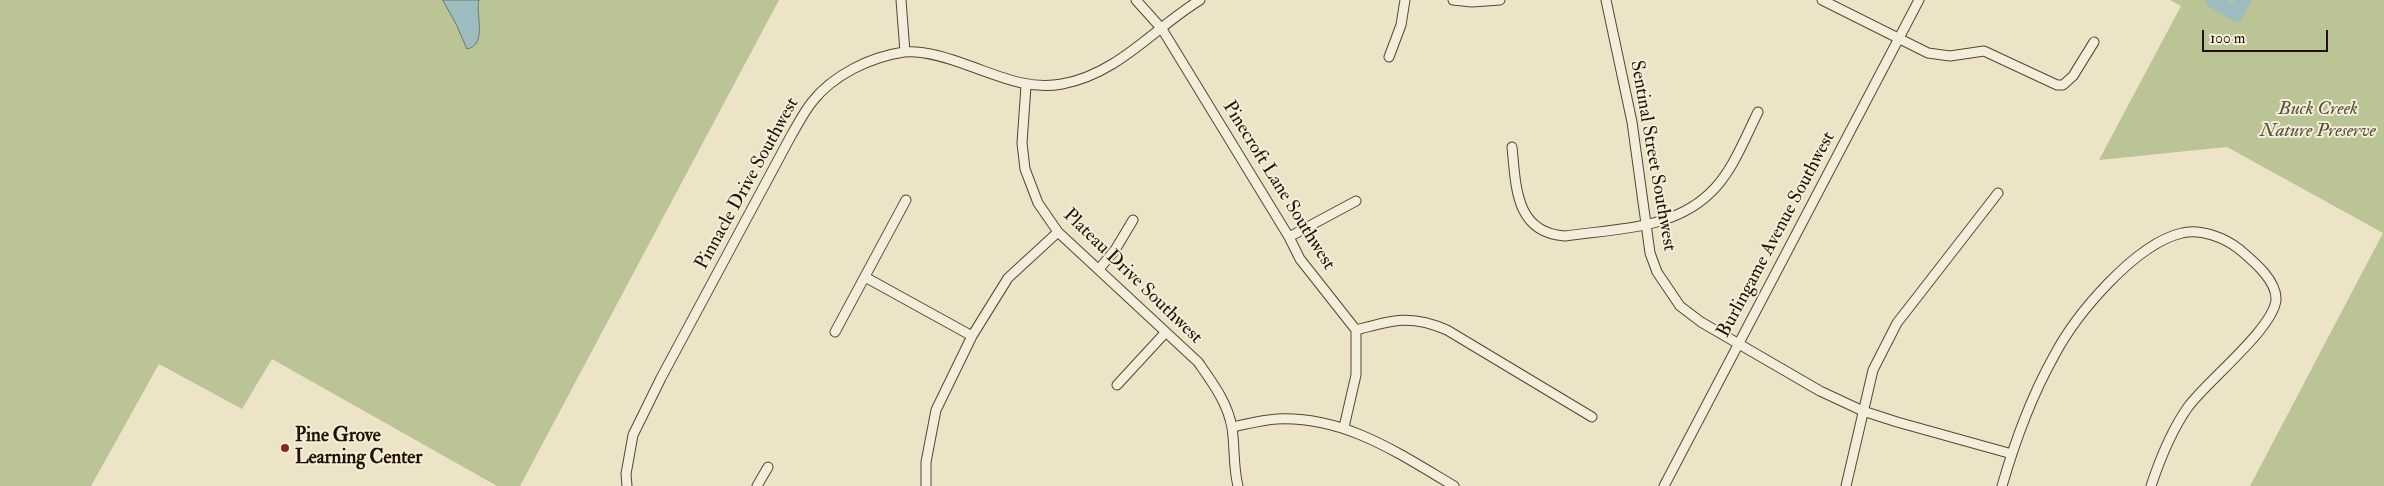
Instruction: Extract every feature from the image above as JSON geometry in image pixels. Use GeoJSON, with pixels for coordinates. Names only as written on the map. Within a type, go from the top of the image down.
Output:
{"type":"FeatureCollection","features":[{"type":"Feature","properties":{"kind":"street"},"geometry":{"type":"LineString","coordinates":[[901,0],[905,52]]}},
{"type":"Feature","properties":{"kind":"street","name":"Pinecroft Lane Southwest"},"geometry":{"type":"LineString","coordinates":[[1136,0],[1162,29],[1290,237],[1300,259],[1356,330]]}},
{"type":"Feature","properties":{"kind":"street","name":"Pinnacle Drive Southwest"},"geometry":{"type":"LineString","coordinates":[[627,486],[626,474],[633,435],[657,386],[792,134],[812,102],[834,80],[860,66],[905,52],[943,57],[1026,86],[1055,86],[1093,76],[1107,69],[1200,0]]}},
{"type":"Feature","properties":{"kind":"street"},"geometry":{"type":"LineString","coordinates":[[1389,57],[1401,25],[1405,0]]}},
{"type":"Feature","properties":{"kind":"street"},"geometry":{"type":"LineString","coordinates":[[1453,0],[1472,2],[1499,0]]}},
{"type":"Feature","properties":{"kind":"street","name":"Sentinal Street Southwest"},"geometry":{"type":"LineString","coordinates":[[1606,0],[1632,122],[1650,253],[1657,272],[1680,306],[1701,322],[1737,344],[1820,391],[1863,411],[2012,454]]}},
{"type":"Feature","properties":{"kind":"street"},"geometry":{"type":"LineString","coordinates":[[1822,0],[1928,53],[1950,56],[1984,51],[2051,82],[2063,85],[2073,76],[2094,42]]}},
{"type":"Feature","properties":{"kind":"street","name":"Burlingame Avenue Southwest"},"geometry":{"type":"LineString","coordinates":[[1664,486],[1919,0]]}},
{"type":"Feature","properties":{"kind":"street","name":"Plateau Drive Southwest"},"geometry":{"type":"LineString","coordinates":[[1026,86],[1022,128],[1025,169],[1038,203],[1058,232],[1198,362],[1213,382],[1221,397],[1232,427],[1233,457],[1238,486]]}},
{"type":"Feature","properties":{"kind":"street"},"geometry":{"type":"LineString","coordinates":[[1512,147],[1520,202],[1526,218],[1534,227],[1554,235],[1565,236],[1647,225],[1678,215],[1709,194],[1730,168],[1758,112]]}},
{"type":"Feature","properties":{"kind":"street"},"geometry":{"type":"LineString","coordinates":[[1846,486],[1873,370],[1885,342],[1897,323],[1998,193]]}},
{"type":"Feature","properties":{"kind":"street"},"geometry":{"type":"LineString","coordinates":[[835,332],[906,200]]}},
{"type":"Feature","properties":{"kind":"street"},"geometry":{"type":"LineString","coordinates":[[1290,237],[1356,201]]}},
{"type":"Feature","properties":{"kind":"street"},"geometry":{"type":"LineString","coordinates":[[1099,269],[1115,250],[1133,220]]}},
{"type":"Feature","properties":{"kind":"street"},"geometry":{"type":"LineString","coordinates":[[926,486],[926,462],[936,410],[972,336],[1008,278],[1058,232]]}},
{"type":"Feature","properties":{"kind":"street"},"geometry":{"type":"LineString","coordinates":[[2002,486],[2033,398],[2054,355],[2076,320],[2109,284],[2151,245],[2184,232],[2217,237],[2235,246],[2250,258],[2271,282],[2276,300],[2269,316],[2257,333],[2188,408],[2165,447],[2151,486]]}},
{"type":"Feature","properties":{"kind":"street"},"geometry":{"type":"LineString","coordinates":[[865,277],[972,336]]}},
{"type":"Feature","properties":{"kind":"street"},"geometry":{"type":"LineString","coordinates":[[1344,427],[1356,375],[1356,330],[1399,319],[1418,320],[1433,324],[1592,417]]}},
{"type":"Feature","properties":{"kind":"street"},"geometry":{"type":"LineString","coordinates":[[1117,385],[1165,333]]}},
{"type":"Feature","properties":{"kind":"street"},"geometry":{"type":"LineString","coordinates":[[1232,427],[1276,419],[1301,420],[1344,427],[1379,442],[1454,486]]}},
{"type":"Feature","properties":{"kind":"street"},"geometry":{"type":"LineString","coordinates":[[757,486],[768,466]]}},
{"type":"Feature","properties":{"kind":"green space"},"geometry":{"type":"Polygon","coordinates":[[[0,0],[779,0],[520,486],[497,486],[272,359],[242,409],[159,364],[91,486],[0,486],[0,0]]]}},
{"type":"Feature","properties":{"kind":"green space","name":"Buck Creek Nature Preserve"},"geometry":{"type":"Polygon","coordinates":[[[2170,0],[2384,0],[2384,486],[2250,486],[2383,233],[2227,147],[2099,160],[2181,6],[2170,0]]]}},
{"type":"Feature","properties":{"kind":"water"},"geometry":{"type":"Polygon","coordinates":[[[443,0],[479,0],[479,35],[473,46],[467,49],[443,0]]]}},
{"type":"Feature","properties":{"kind":"waterway"},"geometry":{"type":"LineString","coordinates":[[2213,0],[2236,14],[2243,0]]}},
{"type":"Feature","properties":{"kind":"place","name":"Pine Grove Learning Center"},"geometry":{"type":"Point","coordinates":[285,448]}}]}
